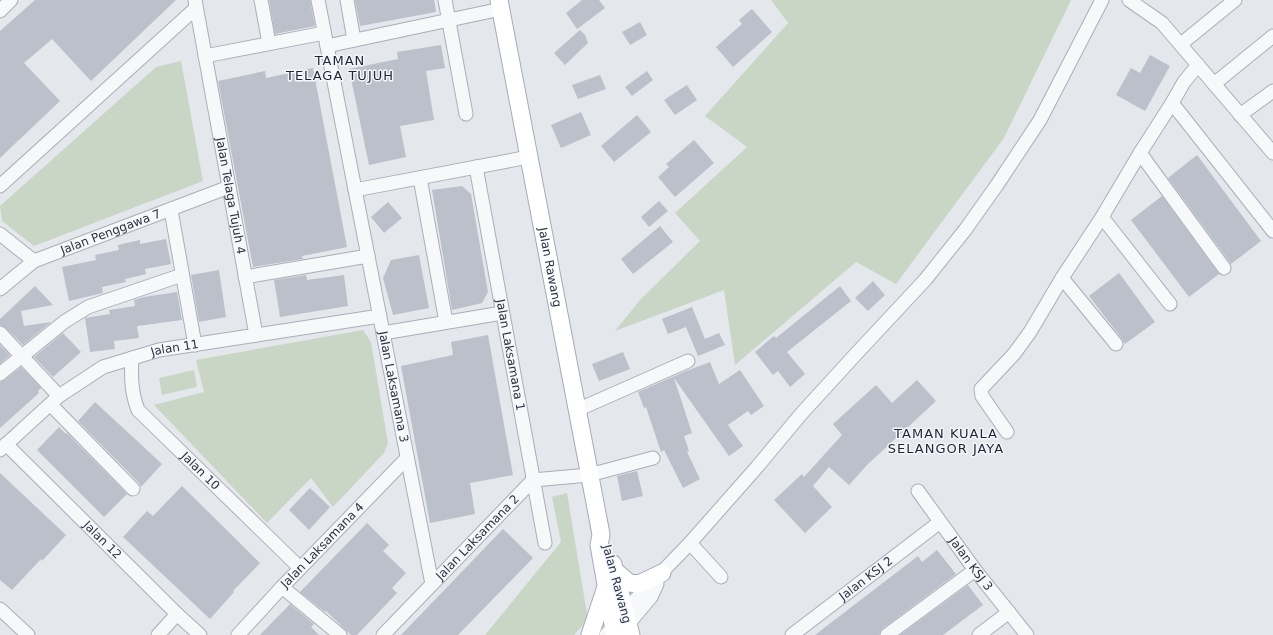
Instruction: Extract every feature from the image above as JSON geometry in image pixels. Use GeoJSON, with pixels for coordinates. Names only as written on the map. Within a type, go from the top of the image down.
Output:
{"type":"FeatureCollection","features":[{"type":"Feature","properties":{"kind":"main road","name":"Jalan Rawang"},"geometry":{"type":"LineString","coordinates":[[500,5],[601,535],[599,545],[606,588],[620,629]]}},
{"type":"Feature","properties":{"kind":"main road","name":"Jalan Rawang"},"geometry":{"type":"LineString","coordinates":[[601,535],[608,543],[614,570],[620,629]]}},
{"type":"Feature","properties":{"kind":"main road"},"geometry":{"type":"LineString","coordinates":[[614,570],[629,583],[640,584],[662,573]]}},
{"type":"Feature","properties":{"kind":"main road"},"geometry":{"type":"LineString","coordinates":[[590,635],[606,588]]}},
{"type":"Feature","properties":{"kind":"street"},"geometry":{"type":"LineString","coordinates":[[261,0],[269,44]]}},
{"type":"Feature","properties":{"kind":"street","name":"Jalan Laksamana 3"},"geometry":{"type":"LineString","coordinates":[[318,0],[432,584]]}},
{"type":"Feature","properties":{"kind":"street"},"geometry":{"type":"LineString","coordinates":[[347,0],[354,40]]}},
{"type":"Feature","properties":{"kind":"street"},"geometry":{"type":"LineString","coordinates":[[445,0],[466,114]]}},
{"type":"Feature","properties":{"kind":"street"},"geometry":{"type":"LineString","coordinates":[[620,629],[662,573],[757,467],[802,413],[925,280],[965,230],[998,185],[1040,120],[1102,0]]}},
{"type":"Feature","properties":{"kind":"street"},"geometry":{"type":"LineString","coordinates":[[1129,0],[1162,23],[1273,153]]}},
{"type":"Feature","properties":{"kind":"street"},"geometry":{"type":"LineString","coordinates":[[1181,44],[1235,0]]}},
{"type":"Feature","properties":{"kind":"street"},"geometry":{"type":"LineString","coordinates":[[0,186],[196,4]]}},
{"type":"Feature","properties":{"kind":"street","name":"Jalan Telaga Tujuh 4"},"geometry":{"type":"LineString","coordinates":[[196,4],[256,335]]}},
{"type":"Feature","properties":{"kind":"street"},"geometry":{"type":"LineString","coordinates":[[327,46],[449,20],[500,5]]}},
{"type":"Feature","properties":{"kind":"street"},"geometry":{"type":"LineString","coordinates":[[205,56],[324,33]]}},
{"type":"Feature","properties":{"kind":"street"},"geometry":{"type":"LineString","coordinates":[[1214,84],[1273,36]]}},
{"type":"Feature","properties":{"kind":"street"},"geometry":{"type":"LineString","coordinates":[[1007,432],[982,396],[981,389],[1014,354],[1030,332],[1184,82],[1198,65]]}},
{"type":"Feature","properties":{"kind":"street"},"geometry":{"type":"LineString","coordinates":[[1240,115],[1273,91]]}},
{"type":"Feature","properties":{"kind":"street"},"geometry":{"type":"LineString","coordinates":[[1172,103],[1273,231]]}},
{"type":"Feature","properties":{"kind":"street"},"geometry":{"type":"LineString","coordinates":[[1140,153],[1224,268]]}},
{"type":"Feature","properties":{"kind":"street"},"geometry":{"type":"LineString","coordinates":[[355,190],[529,157]]}},
{"type":"Feature","properties":{"kind":"street","name":"Jalan Laksamana 1"},"geometry":{"type":"LineString","coordinates":[[476,167],[545,543]]}},
{"type":"Feature","properties":{"kind":"street"},"geometry":{"type":"LineString","coordinates":[[420,178],[446,322]]}},
{"type":"Feature","properties":{"kind":"street","name":"Jalan Penggawa 7"},"geometry":{"type":"LineString","coordinates":[[0,289],[34,261],[229,187]]}},
{"type":"Feature","properties":{"kind":"street"},"geometry":{"type":"LineString","coordinates":[[171,210],[195,345]]}},
{"type":"Feature","properties":{"kind":"street"},"geometry":{"type":"LineString","coordinates":[[1102,217],[1170,304]]}},
{"type":"Feature","properties":{"kind":"street"},"geometry":{"type":"LineString","coordinates":[[0,234],[34,261]]}},
{"type":"Feature","properties":{"kind":"street"},"geometry":{"type":"LineString","coordinates":[[245,277],[368,256]]}},
{"type":"Feature","properties":{"kind":"street"},"geometry":{"type":"LineString","coordinates":[[0,374],[64,322],[88,307],[182,275]]}},
{"type":"Feature","properties":{"kind":"street"},"geometry":{"type":"LineString","coordinates":[[1062,278],[1116,344]]}},
{"type":"Feature","properties":{"kind":"street"},"geometry":{"type":"LineString","coordinates":[[383,332],[502,313]]}},
{"type":"Feature","properties":{"kind":"street","name":"Jalan 11"},"geometry":{"type":"LineString","coordinates":[[3,447],[55,400],[103,367],[159,350],[380,316]]}},
{"type":"Feature","properties":{"kind":"street"},"geometry":{"type":"LineString","coordinates":[[0,333],[21,356],[55,400],[133,490]]}},
{"type":"Feature","properties":{"kind":"street","name":"Jalan 10"},"geometry":{"type":"LineString","coordinates":[[132,358],[133,398],[138,410],[300,568]]}},
{"type":"Feature","properties":{"kind":"street"},"geometry":{"type":"LineString","coordinates":[[577,410],[688,361]]}},
{"type":"Feature","properties":{"kind":"street","name":"Jalan 12"},"geometry":{"type":"LineString","coordinates":[[3,447],[176,614],[200,635]]}},
{"type":"Feature","properties":{"kind":"street","name":"Jalan Laksamana 4"},"geometry":{"type":"LineString","coordinates":[[238,635],[300,568],[408,458]]}},
{"type":"Feature","properties":{"kind":"street"},"geometry":{"type":"LineString","coordinates":[[533,480],[590,475],[653,458]]}},
{"type":"Feature","properties":{"kind":"street","name":"Jalan Laksamana 2"},"geometry":{"type":"LineString","coordinates":[[383,635],[533,480]]}},
{"type":"Feature","properties":{"kind":"street","name":"Jalan KSJ 3"},"geometry":{"type":"LineString","coordinates":[[918,491],[975,570],[1027,635]]}},
{"type":"Feature","properties":{"kind":"street","name":"Jalan KSJ 2"},"geometry":{"type":"LineString","coordinates":[[792,635],[940,522]]}},
{"type":"Feature","properties":{"kind":"street"},"geometry":{"type":"LineString","coordinates":[[690,543],[721,577]]}},
{"type":"Feature","properties":{"kind":"street"},"geometry":{"type":"LineString","coordinates":[[887,635],[975,570]]}},
{"type":"Feature","properties":{"kind":"street"},"geometry":{"type":"LineString","coordinates":[[282,587],[340,635]]}},
{"type":"Feature","properties":{"kind":"street"},"geometry":{"type":"LineString","coordinates":[[1,611],[28,635]]}},
{"type":"Feature","properties":{"kind":"street"},"geometry":{"type":"LineString","coordinates":[[979,635],[1009,612]]}},
{"type":"Feature","properties":{"kind":"street"},"geometry":{"type":"LineString","coordinates":[[158,635],[176,614]]}},
{"type":"Feature","properties":{"kind":"green space"},"geometry":{"type":"Polygon","coordinates":[[[771,0],[1071,0],[1004,138],[896,284],[856,262],[735,365],[724,290],[615,331],[641,299],[700,241],[675,213],[747,147],[705,116],[788,23],[771,0]]]}},
{"type":"Feature","properties":{"kind":"green space"},"geometry":{"type":"Polygon","coordinates":[[[181,61],[203,181],[34,246],[2,221],[0,206],[156,67],[181,61]]]}},
{"type":"Feature","properties":{"kind":"green space"},"geometry":{"type":"Polygon","coordinates":[[[363,330],[371,342],[388,443],[384,453],[333,507],[311,478],[267,523],[154,405],[204,392],[196,360],[363,330]]]}},
{"type":"Feature","properties":{"kind":"green space"},"geometry":{"type":"Polygon","coordinates":[[[194,370],[197,387],[162,395],[159,378],[194,370]]]}},
{"type":"Feature","properties":{"kind":"green space"},"geometry":{"type":"Polygon","coordinates":[[[567,493],[588,620],[574,635],[485,635],[561,542],[552,497],[567,493]]]}},
{"type":"Feature","properties":{"kind":"building"},"geometry":{"type":"Polygon","coordinates":[[[35,0],[176,0],[91,81],[52,39],[24,63],[60,101],[0,158],[0,31],[35,0]]]}},
{"type":"Feature","properties":{"kind":"building"},"geometry":{"type":"Polygon","coordinates":[[[269,0],[310,0],[315,26],[275,34],[269,0]]]}},
{"type":"Feature","properties":{"kind":"building"},"geometry":{"type":"Polygon","coordinates":[[[355,0],[434,0],[436,12],[360,26],[355,0]]]}},
{"type":"Feature","properties":{"kind":"building"},"geometry":{"type":"Polygon","coordinates":[[[582,0],[599,0],[605,8],[577,29],[566,13],[582,0]]]}},
{"type":"Feature","properties":{"kind":"building"},"geometry":{"type":"Polygon","coordinates":[[[752,9],[772,32],[733,67],[716,47],[742,24],[739,20],[752,9]]]}},
{"type":"Feature","properties":{"kind":"building"},"geometry":{"type":"Polygon","coordinates":[[[640,22],[647,35],[630,45],[622,32],[640,22]]]}},
{"type":"Feature","properties":{"kind":"building"},"geometry":{"type":"Polygon","coordinates":[[[580,30],[585,35],[588,43],[565,65],[554,53],[580,30]]]}},
{"type":"Feature","properties":{"kind":"building"},"geometry":{"type":"Polygon","coordinates":[[[441,45],[445,68],[426,71],[434,120],[400,126],[406,157],[369,165],[349,69],[398,59],[397,52],[441,45]]]}},
{"type":"Feature","properties":{"kind":"building"},"geometry":{"type":"Polygon","coordinates":[[[1150,55],[1170,66],[1145,111],[1116,95],[1131,68],[1140,73],[1150,55]]]}},
{"type":"Feature","properties":{"kind":"building"},"geometry":{"type":"Polygon","coordinates":[[[313,68],[347,247],[302,256],[303,259],[253,267],[218,81],[265,71],[266,78],[313,68]]]}},
{"type":"Feature","properties":{"kind":"building"},"geometry":{"type":"Polygon","coordinates":[[[647,71],[653,80],[632,96],[625,87],[647,71]]]}},
{"type":"Feature","properties":{"kind":"building"},"geometry":{"type":"Polygon","coordinates":[[[600,75],[606,89],[578,99],[572,85],[600,75]]]}},
{"type":"Feature","properties":{"kind":"building"},"geometry":{"type":"Polygon","coordinates":[[[687,85],[697,100],[675,115],[664,100],[687,85]]]}},
{"type":"Feature","properties":{"kind":"building"},"geometry":{"type":"Polygon","coordinates":[[[581,112],[591,135],[561,148],[551,125],[581,112]]]}},
{"type":"Feature","properties":{"kind":"building"},"geometry":{"type":"Polygon","coordinates":[[[637,115],[651,132],[614,162],[601,146],[637,115]]]}},
{"type":"Feature","properties":{"kind":"building"},"geometry":{"type":"Polygon","coordinates":[[[694,140],[714,163],[675,197],[658,177],[669,167],[666,164],[694,140]]]}},
{"type":"Feature","properties":{"kind":"building"},"geometry":{"type":"Polygon","coordinates":[[[1197,155],[1261,241],[1231,264],[1168,178],[1197,155]]]}},
{"type":"Feature","properties":{"kind":"building"},"geometry":{"type":"Polygon","coordinates":[[[462,186],[471,194],[488,292],[482,303],[452,310],[432,190],[462,186]]]}},
{"type":"Feature","properties":{"kind":"building"},"geometry":{"type":"Polygon","coordinates":[[[1162,196],[1219,274],[1189,297],[1131,220],[1162,196]]]}},
{"type":"Feature","properties":{"kind":"building"},"geometry":{"type":"Polygon","coordinates":[[[659,201],[668,211],[649,227],[641,217],[659,201]]]}},
{"type":"Feature","properties":{"kind":"building"},"geometry":{"type":"Polygon","coordinates":[[[388,202],[402,218],[384,233],[371,217],[388,202]]]}},
{"type":"Feature","properties":{"kind":"building"},"geometry":{"type":"Polygon","coordinates":[[[660,226],[673,242],[633,274],[621,259],[660,226]]]}},
{"type":"Feature","properties":{"kind":"building"},"geometry":{"type":"Polygon","coordinates":[[[166,239],[171,264],[145,269],[146,274],[125,279],[126,282],[102,287],[103,293],[69,301],[62,267],[96,260],[95,255],[119,250],[118,245],[140,240],[140,244],[166,239]]]}},
{"type":"Feature","properties":{"kind":"building"},"geometry":{"type":"Polygon","coordinates":[[[419,255],[429,308],[393,315],[383,278],[391,260],[419,255]]]}},
{"type":"Feature","properties":{"kind":"building"},"geometry":{"type":"Polygon","coordinates":[[[219,270],[226,317],[199,322],[191,275],[219,270]]]}},
{"type":"Feature","properties":{"kind":"building"},"geometry":{"type":"Polygon","coordinates":[[[1119,273],[1155,322],[1125,344],[1089,296],[1119,273]]]}},
{"type":"Feature","properties":{"kind":"building"},"geometry":{"type":"Polygon","coordinates":[[[306,275],[307,280],[344,275],[348,306],[280,317],[274,280],[306,275]]]}},
{"type":"Feature","properties":{"kind":"building"},"geometry":{"type":"Polygon","coordinates":[[[873,281],[885,295],[868,311],[855,298],[873,281]]]}},
{"type":"Feature","properties":{"kind":"building"},"geometry":{"type":"Polygon","coordinates":[[[35,286],[53,305],[21,311],[24,326],[51,322],[23,345],[6,328],[0,325],[0,319],[35,286]]]}},
{"type":"Feature","properties":{"kind":"building"},"geometry":{"type":"Polygon","coordinates":[[[840,286],[851,301],[787,352],[805,374],[790,387],[778,371],[773,375],[755,352],[774,336],[776,338],[840,286]]]}},
{"type":"Feature","properties":{"kind":"building"},"geometry":{"type":"Polygon","coordinates":[[[177,292],[182,320],[137,326],[139,338],[114,341],[115,349],[90,352],[85,318],[110,314],[109,310],[135,306],[134,300],[144,297],[177,292]]]}},
{"type":"Feature","properties":{"kind":"building"},"geometry":{"type":"Polygon","coordinates":[[[692,307],[705,339],[719,333],[725,345],[698,356],[686,327],[668,334],[662,319],[692,307]]]}},
{"type":"Feature","properties":{"kind":"building"},"geometry":{"type":"Polygon","coordinates":[[[63,333],[81,352],[53,377],[34,357],[63,333]]]}},
{"type":"Feature","properties":{"kind":"building"},"geometry":{"type":"Polygon","coordinates":[[[488,335],[513,475],[470,483],[475,514],[430,523],[401,366],[453,355],[451,342],[488,335]]]}},
{"type":"Feature","properties":{"kind":"building"},"geometry":{"type":"Polygon","coordinates":[[[0,345],[10,355],[0,364],[0,345]]]}},
{"type":"Feature","properties":{"kind":"building"},"geometry":{"type":"Polygon","coordinates":[[[623,352],[630,369],[599,381],[592,364],[623,352]]]}},
{"type":"Feature","properties":{"kind":"building"},"geometry":{"type":"Polygon","coordinates":[[[710,362],[719,384],[740,370],[764,406],[751,415],[748,411],[728,425],[743,446],[729,456],[674,378],[692,433],[684,436],[689,451],[687,452],[700,479],[683,488],[664,450],[661,452],[646,407],[644,408],[638,392],[710,362]]]}},
{"type":"Feature","properties":{"kind":"building"},"geometry":{"type":"Polygon","coordinates":[[[21,367],[41,388],[38,391],[39,393],[0,428],[0,382],[5,380],[21,367]]]}},
{"type":"Feature","properties":{"kind":"building"},"geometry":{"type":"Polygon","coordinates":[[[917,380],[936,401],[867,465],[849,485],[829,467],[813,486],[832,507],[805,533],[774,500],[802,474],[804,477],[842,435],[833,424],[876,385],[892,403],[917,380]]]}},
{"type":"Feature","properties":{"kind":"building"},"geometry":{"type":"Polygon","coordinates":[[[95,402],[162,464],[141,487],[139,483],[78,421],[95,402]]]}},
{"type":"Feature","properties":{"kind":"building"},"geometry":{"type":"Polygon","coordinates":[[[59,427],[66,434],[67,433],[127,494],[104,517],[37,450],[59,427]]]}},
{"type":"Feature","properties":{"kind":"building"},"geometry":{"type":"Polygon","coordinates":[[[637,471],[643,496],[622,501],[617,476],[637,471]]]}},
{"type":"Feature","properties":{"kind":"building"},"geometry":{"type":"Polygon","coordinates":[[[0,473],[66,535],[12,590],[0,580],[0,473]]]}},
{"type":"Feature","properties":{"kind":"building"},"geometry":{"type":"Polygon","coordinates":[[[182,486],[260,563],[233,591],[234,592],[210,619],[123,537],[147,511],[153,516],[182,486]]]}},
{"type":"Feature","properties":{"kind":"building"},"geometry":{"type":"Polygon","coordinates":[[[310,488],[330,507],[309,530],[289,510],[310,488]]]}},
{"type":"Feature","properties":{"kind":"building"},"geometry":{"type":"Polygon","coordinates":[[[367,523],[389,545],[383,551],[406,573],[392,588],[397,593],[357,635],[351,635],[326,611],[325,612],[300,592],[367,523]]]}},
{"type":"Feature","properties":{"kind":"building"},"geometry":{"type":"Polygon","coordinates":[[[503,529],[533,558],[458,635],[401,635],[503,529]]]}},
{"type":"Feature","properties":{"kind":"building"},"geometry":{"type":"Polygon","coordinates":[[[937,550],[956,574],[882,629],[879,635],[815,635],[918,556],[922,562],[937,550]]]}},
{"type":"Feature","properties":{"kind":"building"},"geometry":{"type":"Polygon","coordinates":[[[968,585],[983,605],[943,635],[900,635],[968,585]]]}},
{"type":"Feature","properties":{"kind":"building"},"geometry":{"type":"Polygon","coordinates":[[[290,604],[314,624],[311,627],[319,635],[260,635],[290,604]]]}},
{"type":"Feature","properties":{"kind":"district","name":"TAMAN TELAGA TUJUH"},"geometry":{"type":"Point","coordinates":[340,68]}},
{"type":"Feature","properties":{"kind":"district","name":"TAMAN KUALA SELANGOR JAYA"},"geometry":{"type":"Point","coordinates":[946,440]}}]}
